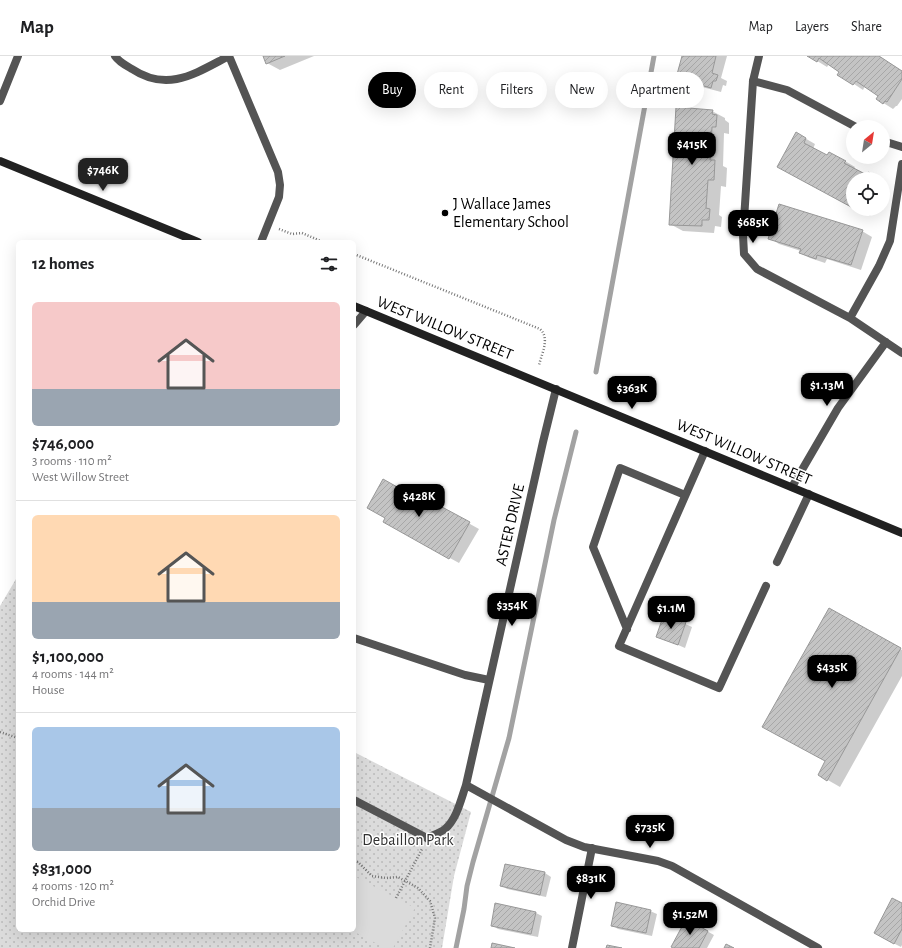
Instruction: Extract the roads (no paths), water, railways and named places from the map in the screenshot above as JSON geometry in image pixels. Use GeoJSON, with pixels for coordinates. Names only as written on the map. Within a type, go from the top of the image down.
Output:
{"type":"FeatureCollection","features":[{"type":"Feature","properties":{"kind":"main road"},"geometry":{"type":"LineString","coordinates":[[0,160],[193,240]]}},
{"type":"Feature","properties":{"kind":"main road","name":"WEST WILLOW STREET"},"geometry":{"type":"LineString","coordinates":[[356,307],[902,533]]}},
{"type":"Feature","properties":{"kind":"street"},"geometry":{"type":"LineString","coordinates":[[0,101],[18,56]]}},
{"type":"Feature","properties":{"kind":"street"},"geometry":{"type":"LineString","coordinates":[[115,56],[118,61],[140,75],[168,82],[192,75],[229,56],[278,172],[280,185],[279,198],[262,240]]}},
{"type":"Feature","properties":{"kind":"street"},"geometry":{"type":"LineString","coordinates":[[759,56],[753,81],[743,235],[744,254],[757,269],[850,318],[902,353]]}},
{"type":"Feature","properties":{"kind":"street"},"geometry":{"type":"LineString","coordinates":[[753,81],[787,90],[846,122]]}},
{"type":"Feature","properties":{"kind":"street"},"geometry":{"type":"LineString","coordinates":[[890,143],[902,147]]}},
{"type":"Feature","properties":{"kind":"street"},"geometry":{"type":"LineString","coordinates":[[850,318],[879,266],[890,241],[902,164]]}},
{"type":"Feature","properties":{"kind":"street"},"geometry":{"type":"LineString","coordinates":[[356,323],[366,311]]}},
{"type":"Feature","properties":{"kind":"street"},"geometry":{"type":"LineString","coordinates":[[792,487],[838,408],[886,342]]}},
{"type":"Feature","properties":{"kind":"street","name":"ASTER DRIVE"},"geometry":{"type":"LineString","coordinates":[[356,801],[427,838],[445,829],[455,814],[466,785],[556,389]]}},
{"type":"Feature","properties":{"kind":"street"},"geometry":{"type":"LineString","coordinates":[[705,451],[619,646],[719,688],[766,586]]}},
{"type":"Feature","properties":{"kind":"street"},"geometry":{"type":"LineString","coordinates":[[627,629],[593,547],[620,468],[685,495]]}},
{"type":"Feature","properties":{"kind":"street"},"geometry":{"type":"LineString","coordinates":[[777,562],[809,494]]}},
{"type":"Feature","properties":{"kind":"street"},"geometry":{"type":"LineString","coordinates":[[356,639],[465,675],[489,680]]}},
{"type":"Feature","properties":{"kind":"street"},"geometry":{"type":"LineString","coordinates":[[466,785],[566,840],[584,847],[658,861],[672,866],[812,947]]}},
{"type":"Feature","properties":{"kind":"street"},"geometry":{"type":"LineString","coordinates":[[572,948],[592,848]]}},
{"type":"Feature","properties":{"kind":"waterway"},"geometry":{"type":"LineString","coordinates":[[596,372],[654,56]]}},
{"type":"Feature","properties":{"kind":"waterway"},"geometry":{"type":"LineString","coordinates":[[456,948],[467,886],[473,862],[509,738],[554,520],[576,432]]}},
{"type":"Feature","properties":{"kind":"place","name":"J Wallace James Elementary School"},"geometry":{"type":"Point","coordinates":[445,213]}},
{"type":"Feature","properties":{"kind":"park label","name":"Debaillon Park"},"geometry":{"type":"Point","coordinates":[408,840]}}]}
